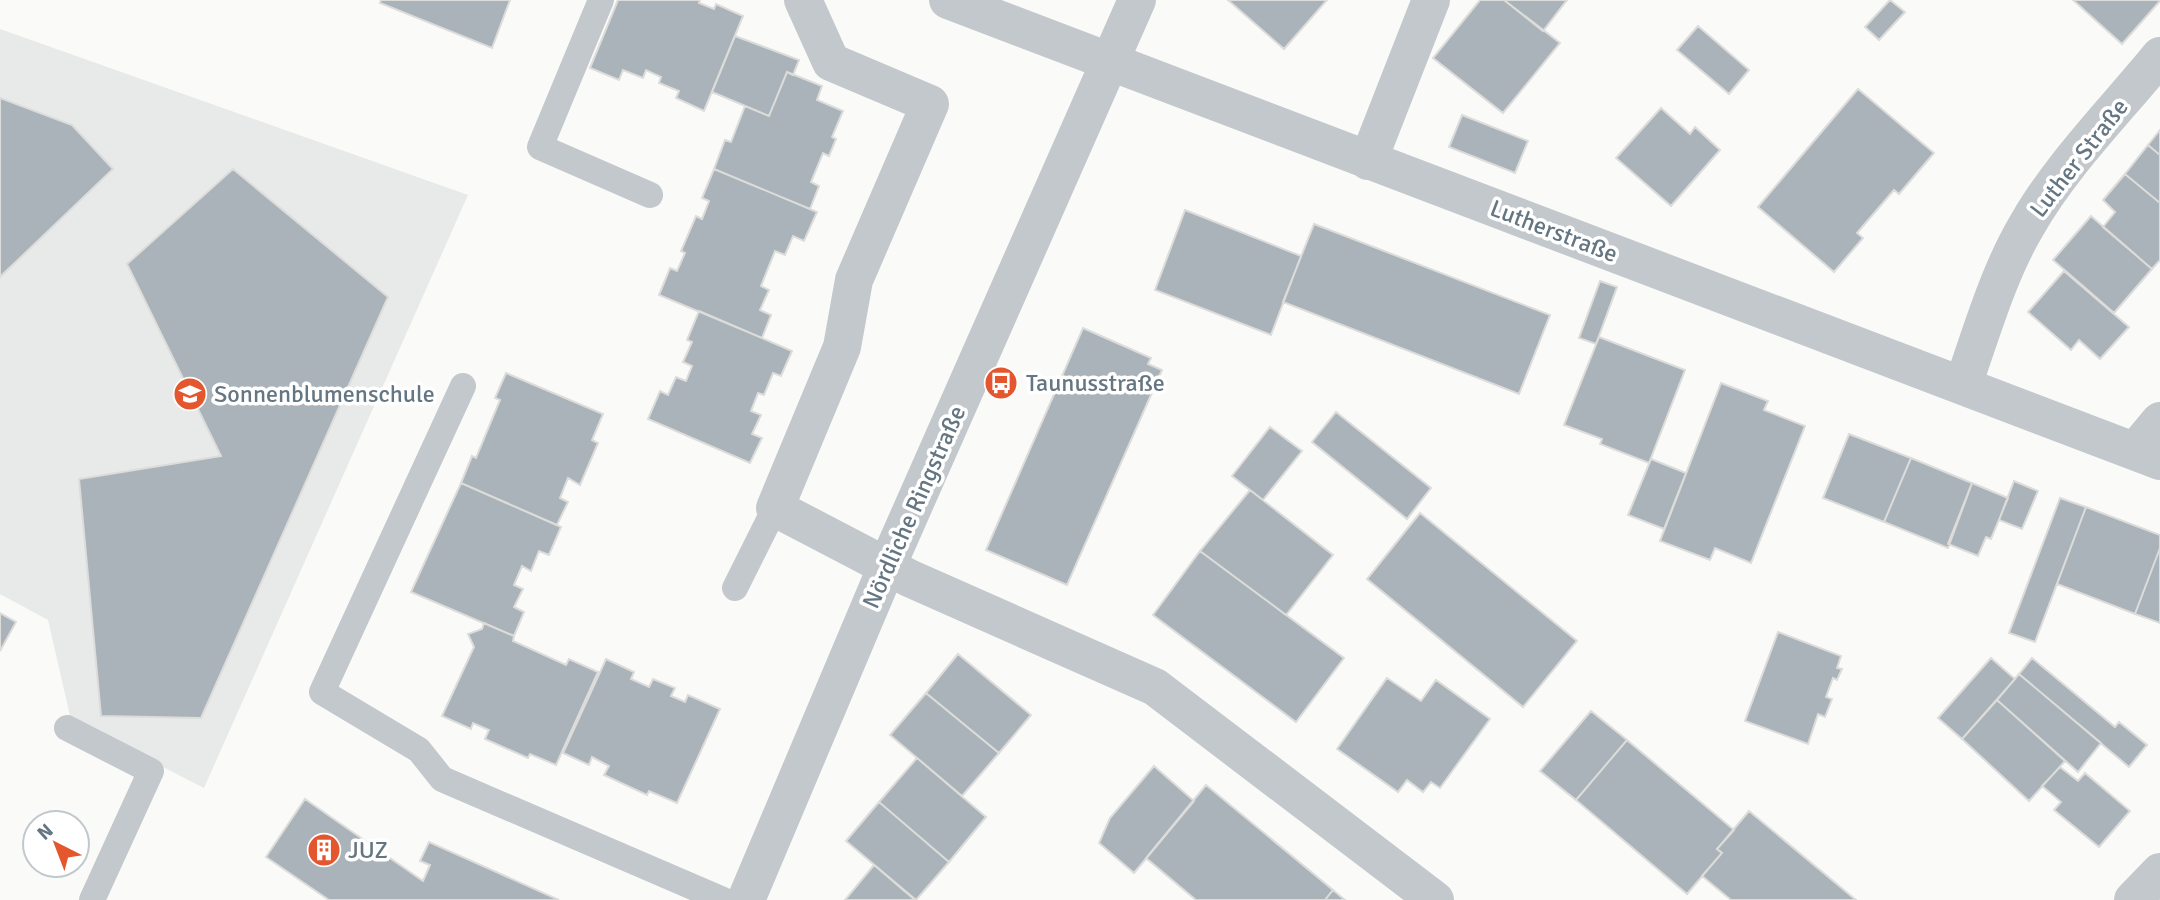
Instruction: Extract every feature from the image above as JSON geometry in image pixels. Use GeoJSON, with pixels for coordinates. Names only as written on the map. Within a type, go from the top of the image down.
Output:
{"type":"FeatureCollection","features":[{"type":"Feature","properties":{"kind":"street"},"geometry":{"type":"LineString","coordinates":[[803,0],[831,62],[930,104],[854,279],[842,347],[775,508],[887,566],[1155,687],[1435,900]]}},
{"type":"Feature","properties":{"kind":"street","name":"Lutherstraße"},"geometry":{"type":"LineString","coordinates":[[948,0],[2148,456]]}},
{"type":"Feature","properties":{"kind":"street","name":"Nördliche Ringstraße"},"geometry":{"type":"LineString","coordinates":[[746,900],[887,566],[1137,0]]}},
{"type":"Feature","properties":{"kind":"street"},"geometry":{"type":"LineString","coordinates":[[1368,161],[1431,0]]}},
{"type":"Feature","properties":{"kind":"street","name":"Luther Straße"},"geometry":{"type":"LineString","coordinates":[[1963,385],[2005,269],[2026,226],[2044,198],[2160,56]]}},
{"type":"Feature","properties":{"kind":"street"},"geometry":{"type":"LineString","coordinates":[[2148,456],[2160,421]]}},
{"type":"Feature","properties":{"kind":"street"},"geometry":{"type":"LineString","coordinates":[[2133,900],[2160,873]]}},
{"type":"Feature","properties":{"kind":"lane"},"geometry":{"type":"LineString","coordinates":[[601,0],[540,148],[649,195]]}},
{"type":"Feature","properties":{"kind":"lane"},"geometry":{"type":"LineString","coordinates":[[463,386],[322,692],[419,750],[442,779],[723,900]]}},
{"type":"Feature","properties":{"kind":"lane"},"geometry":{"type":"LineString","coordinates":[[735,588],[775,508]]}},
{"type":"Feature","properties":{"kind":"lane"},"geometry":{"type":"LineString","coordinates":[[67,728],[151,771],[92,900]]}},
{"type":"Feature","properties":{"kind":"shaded area","name":"Sonnenblumenschule"},"geometry":{"type":"Polygon","coordinates":[[[0,29],[468,195],[204,788],[71,720],[48,620],[0,594],[0,29]]]}},
{"type":"Feature","properties":{"kind":"building"},"geometry":{"type":"Polygon","coordinates":[[[381,0],[510,0],[492,48],[380,3],[381,0]]]}},
{"type":"Feature","properties":{"kind":"building"},"geometry":{"type":"Polygon","coordinates":[[[618,0],[700,0],[699,3],[714,9],[716,4],[743,16],[704,111],[676,98],[679,91],[659,83],[661,77],[646,70],[643,78],[623,70],[619,80],[590,68],[618,0]]]}},
{"type":"Feature","properties":{"kind":"building"},"geometry":{"type":"Polygon","coordinates":[[[1228,0],[1327,0],[1284,49],[1228,0]]]}},
{"type":"Feature","properties":{"kind":"building"},"geometry":{"type":"Polygon","coordinates":[[[1480,0],[1504,0],[1560,43],[1503,113],[1433,58],[1480,0]]]}},
{"type":"Feature","properties":{"kind":"building"},"geometry":{"type":"Polygon","coordinates":[[[1504,0],[1567,0],[1543,31],[1504,0]]]}},
{"type":"Feature","properties":{"kind":"building"},"geometry":{"type":"Polygon","coordinates":[[[1890,0],[1905,12],[1879,40],[1865,27],[1890,0]]]}},
{"type":"Feature","properties":{"kind":"building"},"geometry":{"type":"Polygon","coordinates":[[[2073,0],[2160,0],[2160,1],[2122,44],[2073,0]]]}},
{"type":"Feature","properties":{"kind":"building"},"geometry":{"type":"Polygon","coordinates":[[[1698,26],[1749,70],[1729,94],[1677,50],[1698,26]]]}},
{"type":"Feature","properties":{"kind":"building"},"geometry":{"type":"Polygon","coordinates":[[[735,36],[799,60],[793,75],[787,72],[769,116],[712,92],[735,36]]]}},
{"type":"Feature","properties":{"kind":"building"},"geometry":{"type":"Polygon","coordinates":[[[787,72],[822,86],[817,100],[843,111],[832,137],[836,139],[829,156],[823,153],[811,182],[819,186],[810,209],[714,169],[725,140],[731,142],[745,106],[769,116],[787,72]]]}},
{"type":"Feature","properties":{"kind":"building"},"geometry":{"type":"Polygon","coordinates":[[[1858,89],[1934,153],[1899,194],[1894,190],[1857,233],[1863,238],[1834,272],[1758,207],[1858,89]]]}},
{"type":"Feature","properties":{"kind":"building"},"geometry":{"type":"Polygon","coordinates":[[[0,98],[72,125],[113,169],[0,277],[0,98]]]}},
{"type":"Feature","properties":{"kind":"building"},"geometry":{"type":"Polygon","coordinates":[[[1661,108],[1690,134],[1695,127],[1720,150],[1671,206],[1616,158],[1661,108]]]}},
{"type":"Feature","properties":{"kind":"building"},"geometry":{"type":"Polygon","coordinates":[[[1462,115],[1528,141],[1515,173],[1449,147],[1462,115]]]}},
{"type":"Feature","properties":{"kind":"building"},"geometry":{"type":"Polygon","coordinates":[[[2160,130],[2160,155],[2148,145],[2160,130]]]}},
{"type":"Feature","properties":{"kind":"building"},"geometry":{"type":"Polygon","coordinates":[[[2148,145],[2160,155],[2160,203],[2125,174],[2148,145]]]}},
{"type":"Feature","properties":{"kind":"building"},"geometry":{"type":"Polygon","coordinates":[[[233,169],[388,297],[201,718],[101,716],[79,479],[221,456],[127,264],[233,169]]]}},
{"type":"Feature","properties":{"kind":"building"},"geometry":{"type":"Polygon","coordinates":[[[714,169],[817,212],[804,241],[793,236],[785,255],[775,251],[761,286],[769,290],[760,310],[771,315],[762,338],[659,295],[670,268],[677,271],[685,253],[681,251],[696,216],[702,219],[709,201],[702,198],[714,169]]]}},
{"type":"Feature","properties":{"kind":"building"},"geometry":{"type":"Polygon","coordinates":[[[2125,174],[2160,203],[2160,260],[2152,269],[2103,227],[2115,212],[2103,200],[2125,174]]]}},
{"type":"Feature","properties":{"kind":"building"},"geometry":{"type":"Polygon","coordinates":[[[1185,210],[1301,256],[1271,335],[1155,290],[1185,210]]]}},
{"type":"Feature","properties":{"kind":"building"},"geometry":{"type":"Polygon","coordinates":[[[2091,216],[2152,269],[2114,313],[2053,260],[2091,216]]]}},
{"type":"Feature","properties":{"kind":"building"},"geometry":{"type":"Polygon","coordinates":[[[1314,224],[1550,315],[1519,394],[1283,302],[1314,224]]]}},
{"type":"Feature","properties":{"kind":"building"},"geometry":{"type":"Polygon","coordinates":[[[2064,271],[2129,327],[2100,359],[2079,340],[2071,350],[2028,312],[2064,271]]]}},
{"type":"Feature","properties":{"kind":"building"},"geometry":{"type":"Polygon","coordinates":[[[1600,281],[1617,287],[1596,344],[1579,338],[1600,281]]]}},
{"type":"Feature","properties":{"kind":"building"},"geometry":{"type":"Polygon","coordinates":[[[699,311],[792,351],[781,376],[773,373],[764,395],[758,393],[751,411],[761,415],[752,434],[762,438],[750,463],[648,419],[660,391],[668,395],[676,377],[686,381],[692,366],[683,362],[692,342],[687,340],[699,311]]]}},
{"type":"Feature","properties":{"kind":"building"},"geometry":{"type":"Polygon","coordinates":[[[1083,328],[1151,358],[1148,364],[1162,370],[1067,585],[986,550],[1083,328]]]}},
{"type":"Feature","properties":{"kind":"building"},"geometry":{"type":"Polygon","coordinates":[[[1599,337],[1685,370],[1649,463],[1600,444],[1602,439],[1564,425],[1599,337]]]}},
{"type":"Feature","properties":{"kind":"building"},"geometry":{"type":"Polygon","coordinates":[[[506,373],[603,414],[592,440],[598,443],[580,485],[568,478],[560,498],[568,502],[557,525],[461,483],[472,456],[476,458],[500,400],[495,398],[506,373]]]}},
{"type":"Feature","properties":{"kind":"building"},"geometry":{"type":"Polygon","coordinates":[[[1721,383],[1768,401],[1764,410],[1805,426],[1751,563],[1715,548],[1710,560],[1660,541],[1721,383]]]}},
{"type":"Feature","properties":{"kind":"building"},"geometry":{"type":"Polygon","coordinates":[[[1336,412],[1431,488],[1407,519],[1312,442],[1336,412]]]}},
{"type":"Feature","properties":{"kind":"building"},"geometry":{"type":"Polygon","coordinates":[[[1270,427],[1302,451],[1263,500],[1232,476],[1270,427]]]}},
{"type":"Feature","properties":{"kind":"building"},"geometry":{"type":"Polygon","coordinates":[[[1849,434],[1911,458],[1884,522],[1823,498],[1849,434]]]}},
{"type":"Feature","properties":{"kind":"building"},"geometry":{"type":"Polygon","coordinates":[[[1911,458],[1972,483],[1948,548],[1884,522],[1911,458]]]}},
{"type":"Feature","properties":{"kind":"building"},"geometry":{"type":"Polygon","coordinates":[[[1651,459],[1686,473],[1664,529],[1628,515],[1651,459]]]}},
{"type":"Feature","properties":{"kind":"building"},"geometry":{"type":"Polygon","coordinates":[[[2014,481],[2038,491],[2022,529],[1999,520],[2014,481]]]}},
{"type":"Feature","properties":{"kind":"building"},"geometry":{"type":"Polygon","coordinates":[[[461,483],[561,527],[549,555],[539,551],[531,571],[522,566],[514,585],[523,589],[514,607],[524,612],[514,636],[411,592],[461,483]]]}},
{"type":"Feature","properties":{"kind":"building"},"geometry":{"type":"Polygon","coordinates":[[[1972,483],[2008,498],[1991,539],[1986,537],[1978,556],[1948,544],[1972,483]]]}},
{"type":"Feature","properties":{"kind":"building"},"geometry":{"type":"Polygon","coordinates":[[[1250,490],[1333,555],[1286,615],[1200,551],[1250,490]]]}},
{"type":"Feature","properties":{"kind":"building"},"geometry":{"type":"Polygon","coordinates":[[[2060,498],[2086,507],[2035,642],[2009,633],[2060,498]]]}},
{"type":"Feature","properties":{"kind":"building"},"geometry":{"type":"Polygon","coordinates":[[[2086,507],[2160,535],[2160,548],[2135,614],[2057,584],[2086,507]]]}},
{"type":"Feature","properties":{"kind":"building"},"geometry":{"type":"Polygon","coordinates":[[[1420,513],[1577,641],[1523,707],[1367,579],[1420,513]]]}},
{"type":"Feature","properties":{"kind":"building"},"geometry":{"type":"Polygon","coordinates":[[[2160,548],[2160,623],[2135,614],[2160,548]]]}},
{"type":"Feature","properties":{"kind":"building"},"geometry":{"type":"Polygon","coordinates":[[[1200,551],[1344,658],[1296,722],[1153,615],[1200,551]]]}},
{"type":"Feature","properties":{"kind":"building"},"geometry":{"type":"Polygon","coordinates":[[[0,613],[16,622],[0,651],[0,613]]]}},
{"type":"Feature","properties":{"kind":"building"},"geometry":{"type":"Polygon","coordinates":[[[484,623],[514,636],[513,641],[566,665],[569,659],[598,672],[556,765],[530,754],[528,758],[485,739],[489,730],[473,723],[471,729],[442,716],[474,647],[468,634],[482,629],[484,623]]]}},
{"type":"Feature","properties":{"kind":"building"},"geometry":{"type":"Polygon","coordinates":[[[1778,632],[1841,656],[1837,668],[1842,669],[1837,680],[1833,678],[1826,697],[1832,699],[1825,717],[1818,714],[1808,744],[1745,721],[1778,632]]]}},
{"type":"Feature","properties":{"kind":"building"},"geometry":{"type":"Polygon","coordinates":[[[958,654],[1031,715],[999,753],[926,693],[958,654]]]}},
{"type":"Feature","properties":{"kind":"building"},"geometry":{"type":"Polygon","coordinates":[[[1991,658],[2015,679],[1962,739],[1938,718],[1991,658]]]}},
{"type":"Feature","properties":{"kind":"building"},"geometry":{"type":"Polygon","coordinates":[[[2032,658],[2115,727],[2119,722],[2147,745],[2129,767],[2019,674],[2032,658]]]}},
{"type":"Feature","properties":{"kind":"building"},"geometry":{"type":"Polygon","coordinates":[[[606,659],[634,672],[631,679],[649,687],[653,679],[675,688],[671,696],[685,702],[688,695],[720,709],[677,803],[649,791],[647,795],[604,775],[609,766],[592,757],[589,765],[563,753],[606,659]]]}},
{"type":"Feature","properties":{"kind":"building"},"geometry":{"type":"Polygon","coordinates":[[[2019,674],[2101,743],[2078,772],[1997,700],[2019,674]]]}},
{"type":"Feature","properties":{"kind":"building"},"geometry":{"type":"Polygon","coordinates":[[[1387,678],[1421,701],[1436,680],[1490,719],[1440,788],[1431,782],[1423,792],[1407,780],[1398,792],[1337,749],[1387,678]]]}},
{"type":"Feature","properties":{"kind":"building"},"geometry":{"type":"Polygon","coordinates":[[[926,693],[999,753],[962,796],[890,735],[926,693]]]}},
{"type":"Feature","properties":{"kind":"building"},"geometry":{"type":"Polygon","coordinates":[[[1997,700],[2065,761],[2029,801],[1962,739],[1997,700]]]}},
{"type":"Feature","properties":{"kind":"building"},"geometry":{"type":"Polygon","coordinates":[[[1591,711],[1627,740],[1576,800],[1540,771],[1591,711]]]}},
{"type":"Feature","properties":{"kind":"building"},"geometry":{"type":"Polygon","coordinates":[[[1627,740],[1734,830],[1717,849],[1722,853],[1687,894],[1576,800],[1627,740]]]}},
{"type":"Feature","properties":{"kind":"building"},"geometry":{"type":"Polygon","coordinates":[[[917,758],[986,817],[949,862],[879,802],[917,758]]]}},
{"type":"Feature","properties":{"kind":"building"},"geometry":{"type":"Polygon","coordinates":[[[1154,766],[1194,801],[1134,873],[1099,843],[1110,818],[1154,766]]]}},
{"type":"Feature","properties":{"kind":"building"},"geometry":{"type":"Polygon","coordinates":[[[2060,767],[2078,781],[2085,773],[2130,811],[2099,847],[2054,810],[2061,802],[2042,786],[2060,767]]]}},
{"type":"Feature","properties":{"kind":"building"},"geometry":{"type":"Polygon","coordinates":[[[1206,785],[1333,890],[1325,900],[1196,900],[1146,858],[1206,785]]]}},
{"type":"Feature","properties":{"kind":"building","name":"JUZ"},"geometry":{"type":"Polygon","coordinates":[[[305,799],[423,881],[430,865],[420,861],[429,842],[559,900],[329,900],[266,857],[305,799]]]}},
{"type":"Feature","properties":{"kind":"building"},"geometry":{"type":"Polygon","coordinates":[[[879,802],[949,862],[916,900],[846,841],[879,802]]]}},
{"type":"Feature","properties":{"kind":"building"},"geometry":{"type":"Polygon","coordinates":[[[1749,811],[1856,900],[1731,900],[1702,876],[1722,853],[1717,849],[1749,811]]]}},
{"type":"Feature","properties":{"kind":"building"},"geometry":{"type":"Polygon","coordinates":[[[874,865],[915,900],[845,900],[874,865]]]}},
{"type":"Feature","properties":{"kind":"building"},"geometry":{"type":"Polygon","coordinates":[[[1333,890],[1345,900],[1325,900],[1333,890]]]}},
{"type":"Feature","properties":{"kind":"place","name":"Taunusstraße"},"geometry":{"type":"Point","coordinates":[1001,383]}},
{"type":"Feature","properties":{"kind":"place","name":"Sonnenblumenschule"},"geometry":{"type":"Point","coordinates":[190,394]}},
{"type":"Feature","properties":{"kind":"place","name":"JUZ"},"geometry":{"type":"Point","coordinates":[324,850]}}]}
